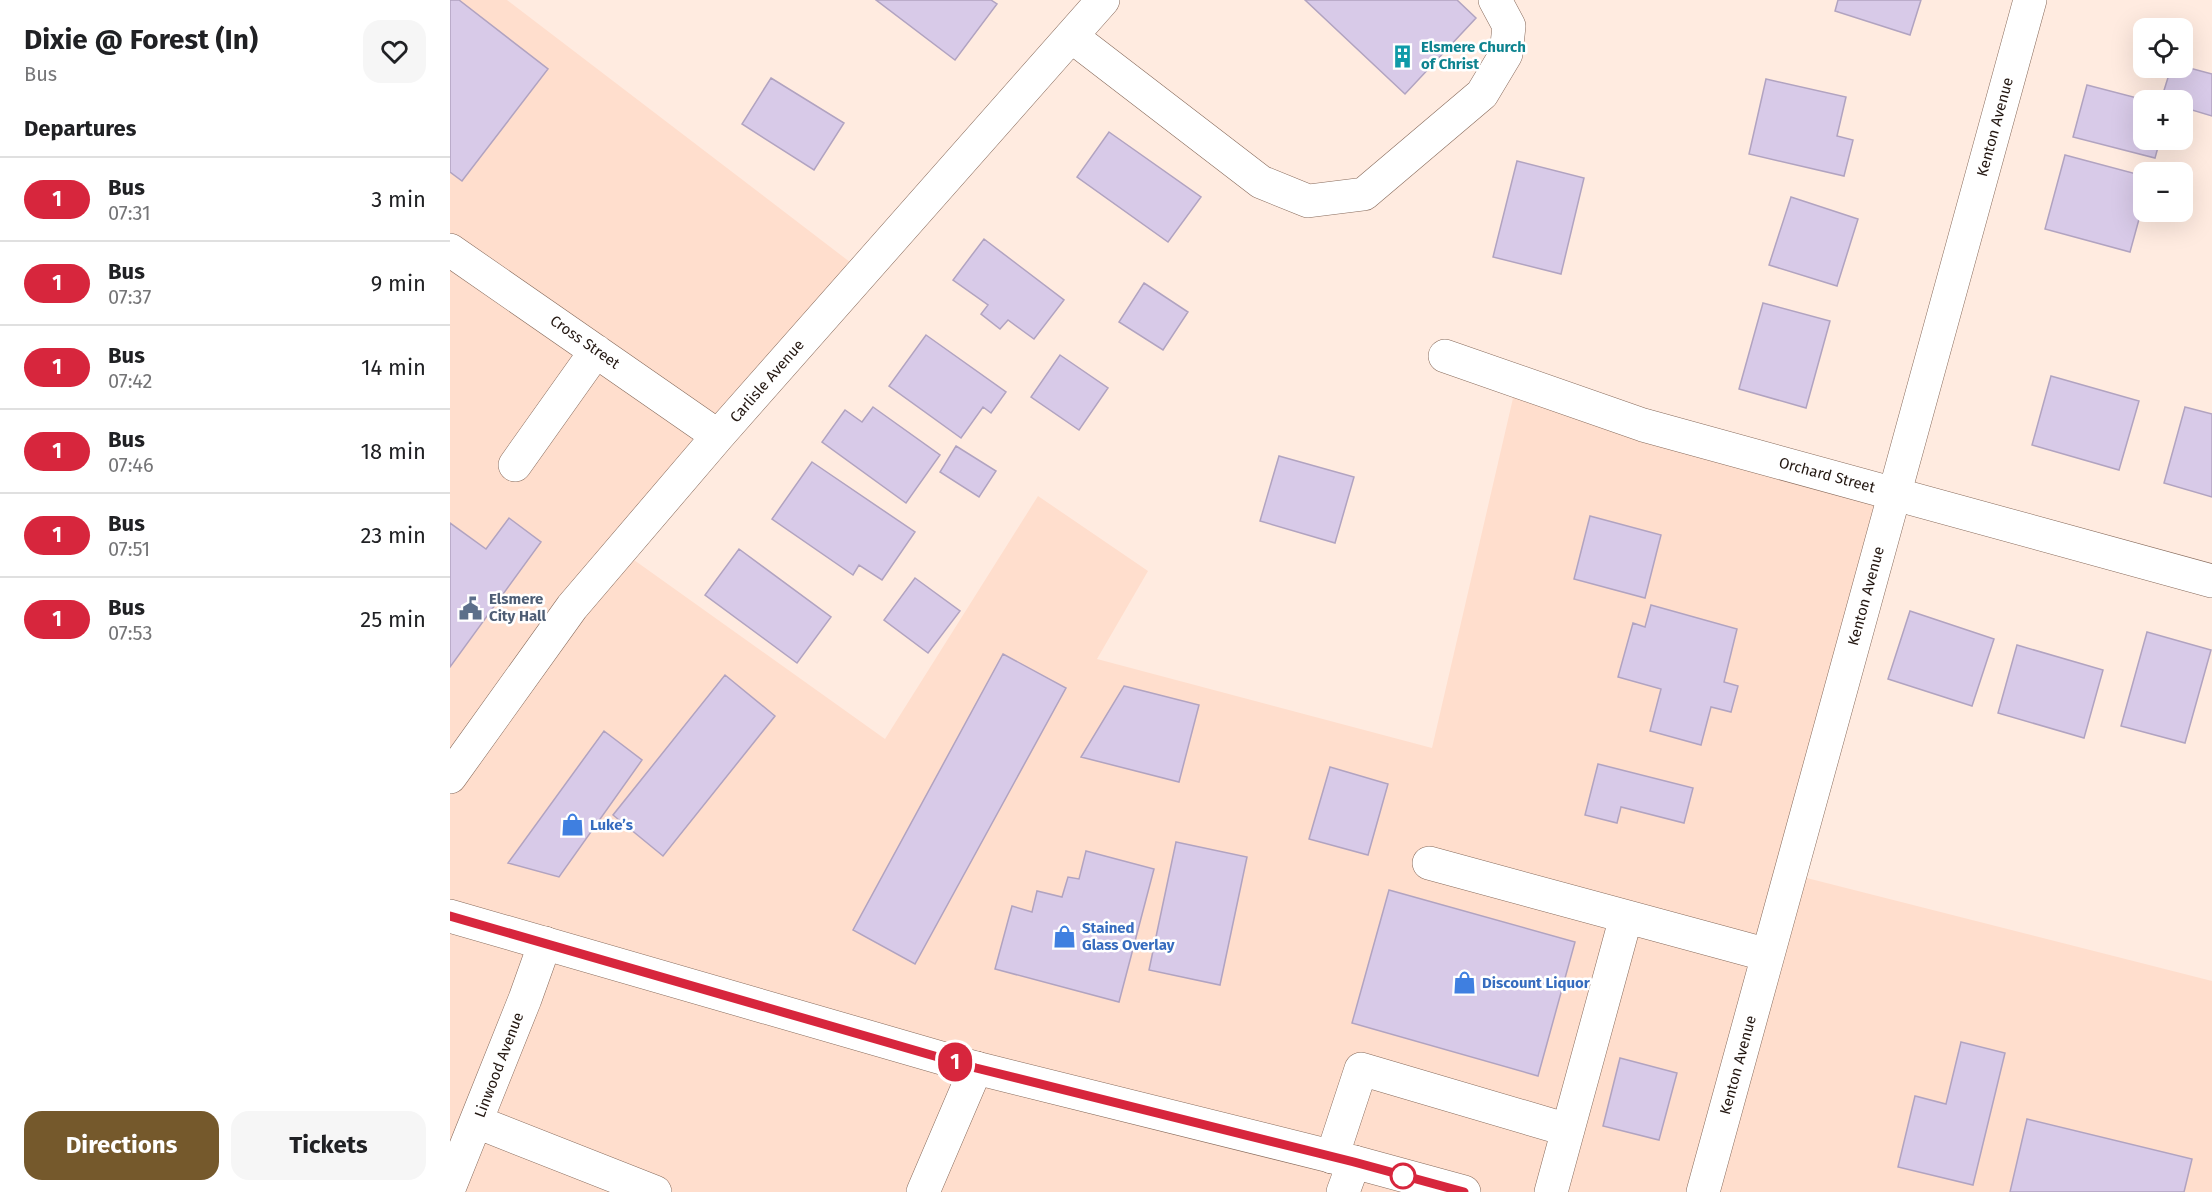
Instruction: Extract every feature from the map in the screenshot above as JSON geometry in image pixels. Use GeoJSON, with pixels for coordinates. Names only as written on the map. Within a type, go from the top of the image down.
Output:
{"type":"FeatureCollection","features":[{"type":"Feature","properties":{"kind":"street","name":"Carlisle Avenue"},"geometry":{"type":"LineString","coordinates":[[450,777],[572,607],[718,436],[1103,0]]}},
{"type":"Feature","properties":{"kind":"street"},"geometry":{"type":"LineString","coordinates":[[1071,36],[1262,182],[1308,201],[1364,194],[1482,94],[1506,54],[1509,26],[1496,0]]}},
{"type":"Feature","properties":{"kind":"street","name":"Kenton Avenue"},"geometry":{"type":"LineString","coordinates":[[1703,1192],[2030,0]]}},
{"type":"Feature","properties":{"kind":"street","name":"Cross Street"},"geometry":{"type":"LineString","coordinates":[[450,250],[718,436]]}},
{"type":"Feature","properties":{"kind":"street"},"geometry":{"type":"LineString","coordinates":[[515,465],[596,351]]}},
{"type":"Feature","properties":{"kind":"street","name":"Orchard Street"},"geometry":{"type":"LineString","coordinates":[[1445,356],[1643,425],[2212,581]]}},
{"type":"Feature","properties":{"kind":"street"},"geometry":{"type":"LineString","coordinates":[[1429,863],[1768,955]]}},
{"type":"Feature","properties":{"kind":"street"},"geometry":{"type":"LineString","coordinates":[[450,916],[1343,1171],[1464,1192]]}},
{"type":"Feature","properties":{"kind":"street"},"geometry":{"type":"LineString","coordinates":[[1551,1192],[1626,917]]}},
{"type":"Feature","properties":{"kind":"street","name":"Linwood Avenue"},"geometry":{"type":"LineString","coordinates":[[450,1186],[477,1122],[545,943]]}},
{"type":"Feature","properties":{"kind":"street"},"geometry":{"type":"LineString","coordinates":[[923,1192],[976,1068]]}},
{"type":"Feature","properties":{"kind":"street"},"geometry":{"type":"LineString","coordinates":[[1343,1171],[1361,1069],[1568,1130]]}},
{"type":"Feature","properties":{"kind":"street"},"geometry":{"type":"LineString","coordinates":[[477,1122],[655,1192]]}},
{"type":"Feature","properties":{"kind":"shaded area"},"geometry":{"type":"Polygon","coordinates":[[[450,0],[507,0],[863,272],[620,550],[885,739],[1038,496],[1148,571],[1097,659],[1432,748],[1517,381],[1895,493],[1791,874],[2212,981],[2212,1192],[450,1192],[450,0]]]}},
{"type":"Feature","properties":{"kind":"building"},"geometry":{"type":"Polygon","coordinates":[[[450,0],[459,0],[548,69],[462,181],[450,172],[450,0]]]}},
{"type":"Feature","properties":{"kind":"building"},"geometry":{"type":"Polygon","coordinates":[[[876,0],[991,0],[997,4],[955,60],[876,0]]]}},
{"type":"Feature","properties":{"kind":"building","name":"Elsmere Church of Christ"},"geometry":{"type":"Polygon","coordinates":[[[1305,0],[1457,0],[1476,18],[1405,94],[1305,0]]]}},
{"type":"Feature","properties":{"kind":"building"},"geometry":{"type":"Polygon","coordinates":[[[1838,0],[1921,0],[1910,35],[1835,11],[1838,0]]]}},
{"type":"Feature","properties":{"kind":"building"},"geometry":{"type":"Polygon","coordinates":[[[2193,69],[2212,74],[2212,116],[2193,110],[2193,90],[2164,90],[2168,78],[2193,78],[2193,69]]]}},
{"type":"Feature","properties":{"kind":"building"},"geometry":{"type":"Polygon","coordinates":[[[771,78],[844,123],[814,170],[742,124],[771,78]]]}},
{"type":"Feature","properties":{"kind":"building"},"geometry":{"type":"Polygon","coordinates":[[[1766,79],[1846,97],[1837,136],[1853,140],[1844,176],[1749,154],[1766,79]]]}},
{"type":"Feature","properties":{"kind":"building"},"geometry":{"type":"Polygon","coordinates":[[[2087,85],[2133,97],[2133,150],[2157,150],[2155,158],[2073,137],[2087,85]]]}},
{"type":"Feature","properties":{"kind":"building"},"geometry":{"type":"Polygon","coordinates":[[[1109,132],[1201,197],[1168,242],[1077,177],[1109,132]]]}},
{"type":"Feature","properties":{"kind":"building"},"geometry":{"type":"Polygon","coordinates":[[[2065,155],[2133,173],[2133,222],[2138,222],[2130,252],[2045,229],[2065,155]]]}},
{"type":"Feature","properties":{"kind":"building"},"geometry":{"type":"Polygon","coordinates":[[[1517,161],[1584,178],[1561,274],[1493,257],[1517,161]]]}},
{"type":"Feature","properties":{"kind":"building"},"geometry":{"type":"Polygon","coordinates":[[[1791,197],[1858,219],[1837,286],[1769,265],[1791,197]]]}},
{"type":"Feature","properties":{"kind":"building"},"geometry":{"type":"Polygon","coordinates":[[[984,239],[1064,300],[1034,339],[1008,320],[1000,329],[981,314],[988,305],[953,280],[984,239]]]}},
{"type":"Feature","properties":{"kind":"building"},"geometry":{"type":"Polygon","coordinates":[[[1144,283],[1188,312],[1163,350],[1119,322],[1144,283]]]}},
{"type":"Feature","properties":{"kind":"building"},"geometry":{"type":"Polygon","coordinates":[[[1763,303],[1830,321],[1806,408],[1739,389],[1763,303]]]}},
{"type":"Feature","properties":{"kind":"building"},"geometry":{"type":"Polygon","coordinates":[[[926,335],[1006,392],[991,413],[983,407],[961,438],[889,386],[926,335]]]}},
{"type":"Feature","properties":{"kind":"building"},"geometry":{"type":"Polygon","coordinates":[[[1060,355],[1108,388],[1079,430],[1031,397],[1060,355]]]}},
{"type":"Feature","properties":{"kind":"building"},"geometry":{"type":"Polygon","coordinates":[[[2051,376],[2139,401],[2119,470],[2032,445],[2051,376]]]}},
{"type":"Feature","properties":{"kind":"building"},"geometry":{"type":"Polygon","coordinates":[[[873,407],[940,455],[906,503],[822,442],[845,410],[862,422],[873,407]]]}},
{"type":"Feature","properties":{"kind":"building"},"geometry":{"type":"Polygon","coordinates":[[[2185,407],[2212,414],[2212,497],[2164,483],[2185,407]]]}},
{"type":"Feature","properties":{"kind":"building"},"geometry":{"type":"Polygon","coordinates":[[[956,446],[996,471],[979,497],[940,472],[956,446]]]}},
{"type":"Feature","properties":{"kind":"building"},"geometry":{"type":"Polygon","coordinates":[[[1279,456],[1354,477],[1335,543],[1260,521],[1279,456]]]}},
{"type":"Feature","properties":{"kind":"building"},"geometry":{"type":"Polygon","coordinates":[[[812,462],[915,532],[882,580],[859,565],[853,575],[772,519],[812,462]]]}},
{"type":"Feature","properties":{"kind":"building"},"geometry":{"type":"Polygon","coordinates":[[[1590,516],[1661,535],[1645,598],[1574,579],[1590,516]]]}},
{"type":"Feature","properties":{"kind":"building","name":"Elsmere City Hall"},"geometry":{"type":"Polygon","coordinates":[[[509,518],[541,542],[450,667],[450,523],[486,549],[509,518]]]}},
{"type":"Feature","properties":{"kind":"building"},"geometry":{"type":"Polygon","coordinates":[[[739,549],[831,617],[797,663],[705,595],[739,549]]]}},
{"type":"Feature","properties":{"kind":"building"},"geometry":{"type":"Polygon","coordinates":[[[915,578],[960,611],[928,653],[884,620],[915,578]]]}},
{"type":"Feature","properties":{"kind":"building"},"geometry":{"type":"Polygon","coordinates":[[[1651,605],[1737,629],[1724,682],[1738,686],[1731,712],[1711,707],[1701,745],[1650,731],[1661,689],[1618,677],[1633,623],[1645,627],[1651,605]]]}},
{"type":"Feature","properties":{"kind":"building"},"geometry":{"type":"Polygon","coordinates":[[[1910,611],[1994,639],[1972,706],[1888,679],[1910,611]]]}},
{"type":"Feature","properties":{"kind":"building"},"geometry":{"type":"Polygon","coordinates":[[[2147,632],[2211,650],[2185,743],[2121,726],[2147,632]]]}},
{"type":"Feature","properties":{"kind":"building"},"geometry":{"type":"Polygon","coordinates":[[[2017,645],[2103,670],[2084,738],[1998,713],[2017,645]]]}},
{"type":"Feature","properties":{"kind":"building"},"geometry":{"type":"Polygon","coordinates":[[[1003,654],[1066,688],[915,964],[853,930],[1003,654]]]}},
{"type":"Feature","properties":{"kind":"building"},"geometry":{"type":"Polygon","coordinates":[[[725,675],[775,716],[663,856],[613,815],[725,675]]]}},
{"type":"Feature","properties":{"kind":"building"},"geometry":{"type":"Polygon","coordinates":[[[1124,686],[1199,705],[1179,782],[1081,757],[1124,686]]]}},
{"type":"Feature","properties":{"kind":"building"},"geometry":{"type":"Polygon","coordinates":[[[604,731],[642,760],[559,877],[508,863],[604,731]]]}},
{"type":"Feature","properties":{"kind":"building"},"geometry":{"type":"Polygon","coordinates":[[[1598,764],[1693,788],[1684,823],[1621,807],[1617,823],[1585,815],[1598,764]]]}},
{"type":"Feature","properties":{"kind":"building"},"geometry":{"type":"Polygon","coordinates":[[[1330,767],[1388,784],[1368,855],[1309,839],[1330,767]]]}},
{"type":"Feature","properties":{"kind":"building"},"geometry":{"type":"Polygon","coordinates":[[[1176,842],[1247,857],[1220,985],[1149,970],[1176,842]]]}},
{"type":"Feature","properties":{"kind":"building"},"geometry":{"type":"Polygon","coordinates":[[[1086,851],[1154,869],[1119,1002],[995,969],[1012,906],[1032,912],[1037,891],[1062,897],[1068,877],[1079,879],[1086,851]]]}},
{"type":"Feature","properties":{"kind":"building","name":"Discount Liquor"},"geometry":{"type":"Polygon","coordinates":[[[1389,890],[1575,942],[1538,1076],[1352,1023],[1389,890]]]}},
{"type":"Feature","properties":{"kind":"building"},"geometry":{"type":"Polygon","coordinates":[[[1961,1042],[2005,1053],[1973,1185],[1898,1167],[1915,1096],[1946,1104],[1961,1042]]]}},
{"type":"Feature","properties":{"kind":"building"},"geometry":{"type":"Polygon","coordinates":[[[1620,1058],[1677,1073],[1659,1140],[1603,1126],[1620,1058]]]}},
{"type":"Feature","properties":{"kind":"building"},"geometry":{"type":"Polygon","coordinates":[[[2027,1119],[2192,1159],[2184,1192],[2010,1192],[2027,1119]]]}},
{"type":"Feature","properties":{"kind":"bus line","name":"1"},"geometry":{"type":"LineString","coordinates":[[450,916],[976,1068],[1354,1162],[1464,1192]]}},
{"type":"Feature","properties":{"kind":"place","name":"Elsmere Church of Christ"},"geometry":{"type":"Point","coordinates":[1403,56]}},
{"type":"Feature","properties":{"kind":"place","name":"Elsmere City Hall"},"geometry":{"type":"Point","coordinates":[471,608]}},
{"type":"Feature","properties":{"kind":"place","name":"Luke’s"},"geometry":{"type":"Point","coordinates":[572,825]}},
{"type":"Feature","properties":{"kind":"place","name":"Stained Glass Overlay"},"geometry":{"type":"Point","coordinates":[1064,937]}},
{"type":"Feature","properties":{"kind":"place","name":"Discount Liquor"},"geometry":{"type":"Point","coordinates":[1464,983]}}]}
